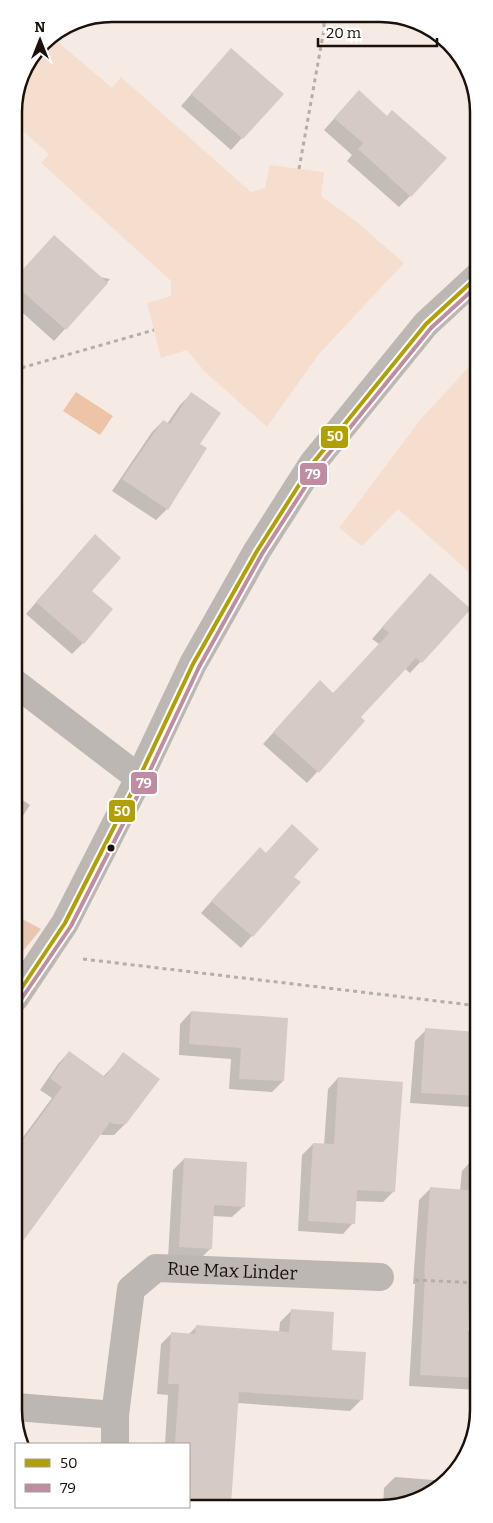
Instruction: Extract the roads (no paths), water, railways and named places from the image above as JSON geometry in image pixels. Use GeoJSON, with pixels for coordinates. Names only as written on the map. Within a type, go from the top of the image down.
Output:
{"type":"FeatureCollection","features":[{"type":"Feature","properties":{"kind":"street"},"geometry":{"type":"LineString","coordinates":[[22,987],[65,923],[139,778],[192,664],[257,551],[313,463],[426,324],[470,283]]}},
{"type":"Feature","properties":{"kind":"street"},"geometry":{"type":"LineString","coordinates":[[23,689],[139,778]]}},
{"type":"Feature","properties":{"kind":"street","name":"Rue Max Linder"},"geometry":{"type":"LineString","coordinates":[[115,1443],[115,1415],[131,1289],[156,1268],[380,1278]]}},
{"type":"Feature","properties":{"kind":"street"},"geometry":{"type":"LineString","coordinates":[[22,1407],[115,1415]]}}]}
